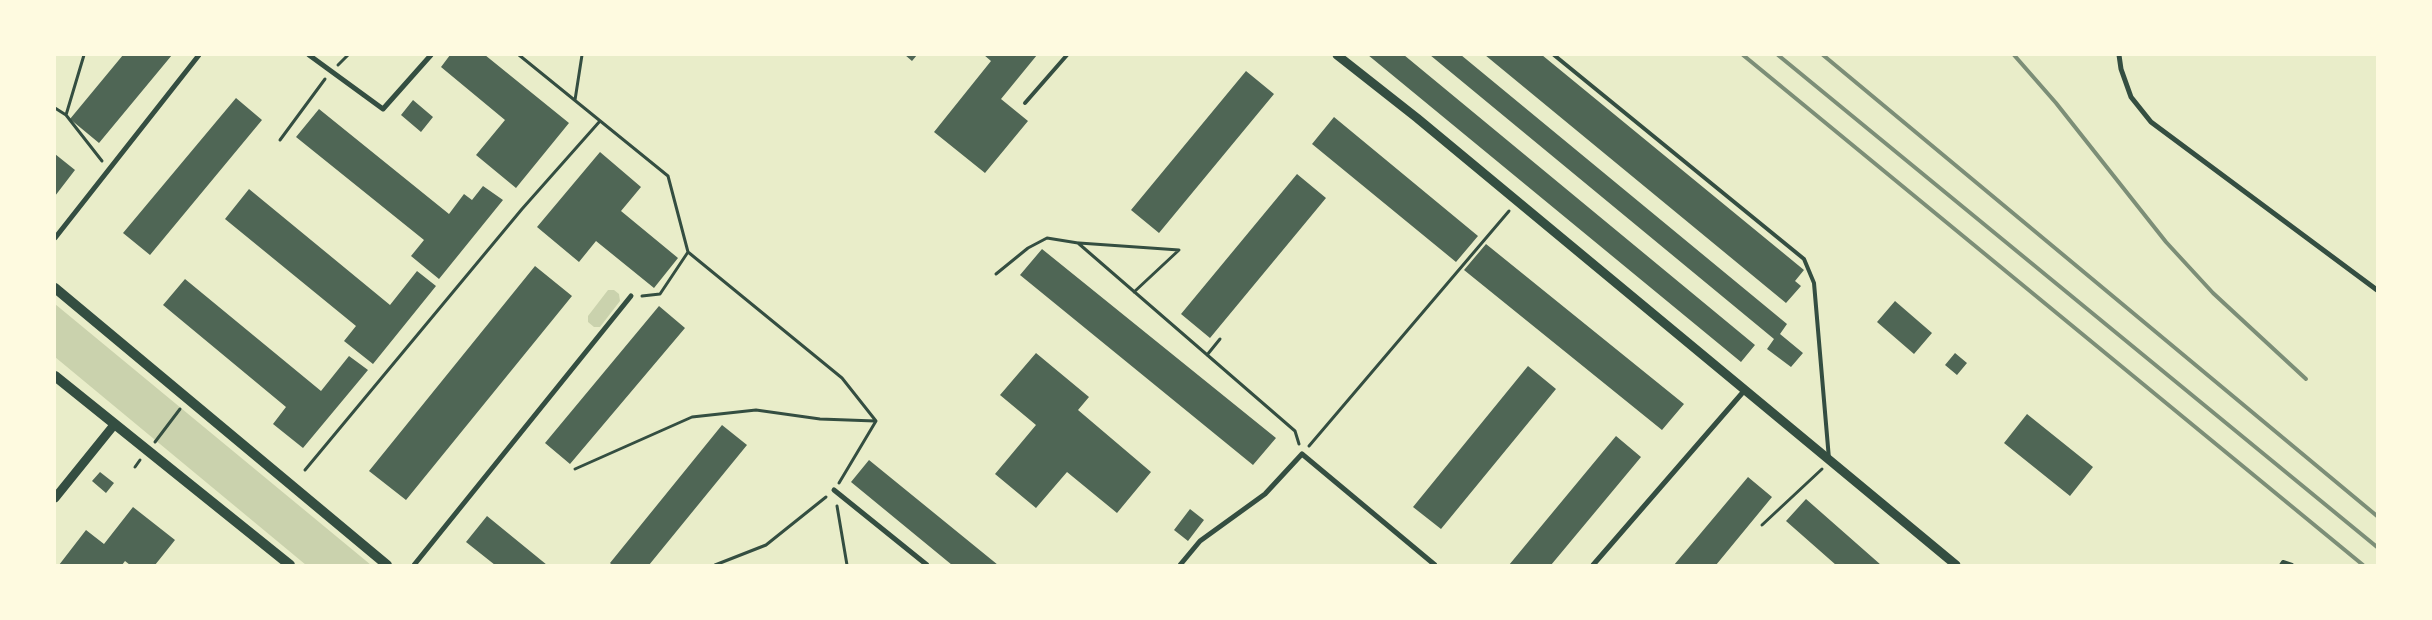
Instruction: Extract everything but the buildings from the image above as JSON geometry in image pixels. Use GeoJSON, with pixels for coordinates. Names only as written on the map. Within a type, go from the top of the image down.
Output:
{"type":"FeatureCollection","features":[{"type":"Feature","properties":{"kind":"main road"},"geometry":{"type":"LineString","coordinates":[[55,288],[387,565]]}},
{"type":"Feature","properties":{"kind":"main road"},"geometry":{"type":"LineString","coordinates":[[55,376],[147,452],[290,565]]}},
{"type":"Feature","properties":{"kind":"street"},"geometry":{"type":"LineString","coordinates":[[55,238],[199,55]]}},
{"type":"Feature","properties":{"kind":"street"},"geometry":{"type":"LineString","coordinates":[[309,55],[383,110],[431,55]]}},
{"type":"Feature","properties":{"kind":"street"},"geometry":{"type":"LineString","coordinates":[[1337,55],[1417,118],[1956,565]]}},
{"type":"Feature","properties":{"kind":"street"},"geometry":{"type":"LineString","coordinates":[[2119,55],[2120,69],[2131,97],[2150,122],[2377,290]]}},
{"type":"Feature","properties":{"kind":"street"},"geometry":{"type":"LineString","coordinates":[[414,565],[631,296]]}},
{"type":"Feature","properties":{"kind":"street"},"geometry":{"type":"LineString","coordinates":[[1593,565],[1744,391]]}},
{"type":"Feature","properties":{"kind":"street"},"geometry":{"type":"LineString","coordinates":[[55,498],[114,425]]}},
{"type":"Feature","properties":{"kind":"street"},"geometry":{"type":"LineString","coordinates":[[1180,565],[1200,541],[1265,494],[1302,454],[1434,565]]}},
{"type":"Feature","properties":{"kind":"street"},"geometry":{"type":"LineString","coordinates":[[834,490],[927,565]]}},
{"type":"Feature","properties":{"kind":"lane"},"geometry":{"type":"LineString","coordinates":[[1024,103],[1066,55]]}},
{"type":"Feature","properties":{"kind":"lane"},"geometry":{"type":"LineString","coordinates":[[1554,55],[1804,259],[1814,283],[1830,462]]}},
{"type":"Feature","properties":{"kind":"lane"},"geometry":{"type":"LineString","coordinates":[[2281,565],[2284,562],[2292,565]]}},
{"type":"Feature","properties":{"kind":"path"},"geometry":{"type":"LineString","coordinates":[[66,115],[84,55]]}},
{"type":"Feature","properties":{"kind":"path"},"geometry":{"type":"LineString","coordinates":[[519,55],[668,176],[688,252],[842,378],[876,421]]}},
{"type":"Feature","properties":{"kind":"path"},"geometry":{"type":"LineString","coordinates":[[575,100],[582,55]]}},
{"type":"Feature","properties":{"kind":"path"},"geometry":{"type":"LineString","coordinates":[[280,140],[331,71]]}},
{"type":"Feature","properties":{"kind":"path"},"geometry":{"type":"LineString","coordinates":[[55,108],[66,115],[109,169]]}},
{"type":"Feature","properties":{"kind":"path"},"geometry":{"type":"LineString","coordinates":[[305,470],[522,209],[600,121]]}},
{"type":"Feature","properties":{"kind":"path"},"geometry":{"type":"LineString","coordinates":[[1302,454],[1517,201]]}},
{"type":"Feature","properties":{"kind":"path"},"geometry":{"type":"LineString","coordinates":[[996,274],[1028,248],[1046,238],[1078,243],[1179,250],[1134,292]]}},
{"type":"Feature","properties":{"kind":"path"},"geometry":{"type":"LineString","coordinates":[[1078,243],[1295,431],[1302,454]]}},
{"type":"Feature","properties":{"kind":"path"},"geometry":{"type":"LineString","coordinates":[[631,296],[660,294],[688,252]]}},
{"type":"Feature","properties":{"kind":"path"},"geometry":{"type":"LineString","coordinates":[[1207,355],[1220,340]]}},
{"type":"Feature","properties":{"kind":"path"},"geometry":{"type":"LineString","coordinates":[[135,467],[188,399]]}},
{"type":"Feature","properties":{"kind":"path"},"geometry":{"type":"LineString","coordinates":[[575,469],[692,417],[756,410],[820,419],[876,421]]}},
{"type":"Feature","properties":{"kind":"path"},"geometry":{"type":"LineString","coordinates":[[715,565],[766,545],[834,490],[876,421]]}},
{"type":"Feature","properties":{"kind":"path"},"geometry":{"type":"LineString","coordinates":[[1762,525],[1830,462]]}},
{"type":"Feature","properties":{"kind":"path"},"geometry":{"type":"LineString","coordinates":[[834,490],[847,565]]}},
{"type":"Feature","properties":{"kind":"green space"},"geometry":{"type":"Polygon","coordinates":[[[608,290],[614,290],[619,294],[620,301],[600,327],[594,327],[588,322],[588,316],[608,290]]]}},
{"type":"Feature","properties":{"kind":"green space"},"geometry":{"type":"Polygon","coordinates":[[[55,304],[371,565],[306,565],[55,357],[55,304]]]}},
{"type":"Feature","properties":{"kind":"railway"},"geometry":{"type":"LineString","coordinates":[[1743,55],[2363,565]]}},
{"type":"Feature","properties":{"kind":"railway"},"geometry":{"type":"LineString","coordinates":[[1778,55],[2377,547]]}},
{"type":"Feature","properties":{"kind":"railway"},"geometry":{"type":"LineString","coordinates":[[1823,55],[2377,516]]}},
{"type":"Feature","properties":{"kind":"railway"},"geometry":{"type":"LineString","coordinates":[[2014,55],[2056,103],[2166,242],[2213,293],[2306,379]]}}]}
